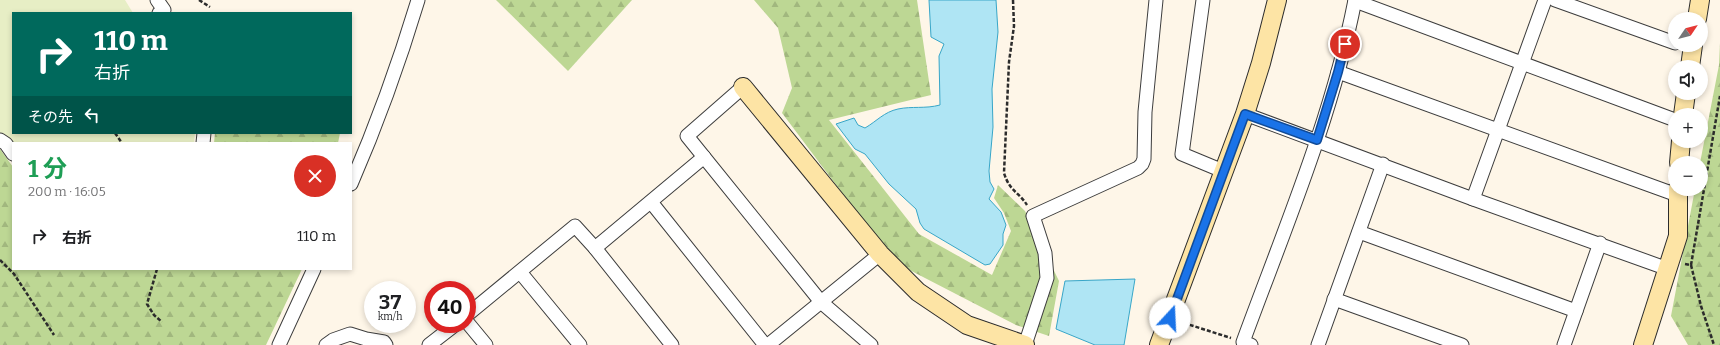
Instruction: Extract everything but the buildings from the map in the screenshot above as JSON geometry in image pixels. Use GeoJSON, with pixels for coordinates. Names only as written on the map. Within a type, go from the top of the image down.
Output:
{"type":"FeatureCollection","features":[{"type":"Feature","properties":{"kind":"street"},"geometry":{"type":"LineString","coordinates":[[352,182],[376,125],[418,0]]}},
{"type":"Feature","properties":{"kind":"street"},"geometry":{"type":"LineString","coordinates":[[871,345],[821,302],[687,136],[744,87],[880,254],[918,292],[967,325],[1025,345],[1047,278],[1045,253],[1033,216],[1138,168],[1144,159],[1145,112],[1156,0]]}},
{"type":"Feature","properties":{"kind":"street"},"geometry":{"type":"LineString","coordinates":[[1203,0],[1182,154],[1223,171]]}},
{"type":"Feature","properties":{"kind":"street"},"geometry":{"type":"LineString","coordinates":[[1159,345],[1245,114],[1261,63],[1277,0]]}},
{"type":"Feature","properties":{"kind":"street"},"geometry":{"type":"LineString","coordinates":[[1473,199],[1545,0]]}},
{"type":"Feature","properties":{"kind":"street"},"geometry":{"type":"LineString","coordinates":[[1555,0],[1668,40]]}},
{"type":"Feature","properties":{"kind":"street"},"geometry":{"type":"LineString","coordinates":[[1698,12],[1700,0]]}},
{"type":"Feature","properties":{"kind":"street"},"geometry":{"type":"LineString","coordinates":[[1247,344],[1317,140],[1338,72],[1355,1],[1668,117]]}},
{"type":"Feature","properties":{"kind":"street"},"geometry":{"type":"LineString","coordinates":[[1338,72],[1498,130],[1668,189]]}},
{"type":"Feature","properties":{"kind":"street"},"geometry":{"type":"LineString","coordinates":[[1245,114],[1383,164],[1473,199],[1669,265]]}},
{"type":"Feature","properties":{"kind":"street"},"geometry":{"type":"LineString","coordinates":[[0,140],[6,144],[12,153]]}},
{"type":"Feature","properties":{"kind":"street"},"geometry":{"type":"LineString","coordinates":[[595,248],[704,157]]}},
{"type":"Feature","properties":{"kind":"street"},"geometry":{"type":"LineString","coordinates":[[1318,345],[1383,164]]}},
{"type":"Feature","properties":{"kind":"street"},"geometry":{"type":"LineString","coordinates":[[1643,345],[1678,236],[1678,196]]}},
{"type":"Feature","properties":{"kind":"street"},"geometry":{"type":"LineString","coordinates":[[651,202],[766,345],[880,254]]}},
{"type":"Feature","properties":{"kind":"street"},"geometry":{"type":"LineString","coordinates":[[476,308],[575,226],[595,248],[672,345]]}},
{"type":"Feature","properties":{"kind":"street"},"geometry":{"type":"LineString","coordinates":[[1359,232],[1576,311]]}},
{"type":"Feature","properties":{"kind":"street"},"geometry":{"type":"LineString","coordinates":[[1564,345],[1600,243]]}},
{"type":"Feature","properties":{"kind":"street"},"geometry":{"type":"LineString","coordinates":[[280,345],[314,270]]}},
{"type":"Feature","properties":{"kind":"street"},"geometry":{"type":"LineString","coordinates":[[520,272],[580,345]]}},
{"type":"Feature","properties":{"kind":"street"},"geometry":{"type":"LineString","coordinates":[[1334,299],[1462,345]]}},
{"type":"Feature","properties":{"kind":"street"},"geometry":{"type":"LineString","coordinates":[[429,345],[444,333]]}},
{"type":"Feature","properties":{"kind":"street"},"geometry":{"type":"LineString","coordinates":[[476,333],[486,345]]}},
{"type":"Feature","properties":{"kind":"street"},"geometry":{"type":"LineString","coordinates":[[326,345],[333,340],[350,334],[366,339],[384,342],[386,345]]}},
{"type":"Feature","properties":{"kind":"path"},"geometry":{"type":"LineString","coordinates":[[199,0],[210,7]]}},
{"type":"Feature","properties":{"kind":"path"},"geometry":{"type":"LineString","coordinates":[[1013,0],[1014,26],[1009,62],[1004,173],[1012,190],[1021,197],[1033,216]]}},
{"type":"Feature","properties":{"kind":"path"},"geometry":{"type":"LineString","coordinates":[[1714,345],[1701,306],[1691,265],[1720,96]]}},
{"type":"Feature","properties":{"kind":"path"},"geometry":{"type":"LineString","coordinates":[[0,260],[14,274],[54,335]]}},
{"type":"Feature","properties":{"kind":"path"},"geometry":{"type":"LineString","coordinates":[[1669,265],[1691,265]]}},
{"type":"Feature","properties":{"kind":"path"},"geometry":{"type":"LineString","coordinates":[[157,270],[148,304],[154,315],[162,322]]}},
{"type":"Feature","properties":{"kind":"path"},"geometry":{"type":"LineString","coordinates":[[1184,323],[1247,344]]}},
{"type":"Feature","properties":{"kind":"green space"},"geometry":{"type":"Polygon","coordinates":[[[0,0],[125,0],[132,12],[12,12],[12,134],[195,134],[194,142],[12,142],[0,135],[0,0]]]}},
{"type":"Feature","properties":{"kind":"green space"},"geometry":{"type":"Polygon","coordinates":[[[496,0],[632,0],[568,71],[496,0]]]}},
{"type":"Feature","properties":{"kind":"green space"},"geometry":{"type":"Polygon","coordinates":[[[754,0],[917,0],[931,95],[829,120],[919,234],[992,275],[1011,231],[1004,213],[994,198],[998,185],[1025,211],[1059,281],[1049,336],[1016,325],[894,262],[782,113],[792,88],[778,28],[754,0]]]}},
{"type":"Feature","properties":{"kind":"green space"},"geometry":{"type":"Polygon","coordinates":[[[1720,43],[1720,345],[1688,345],[1671,316],[1694,196],[1708,196],[1708,156],[1701,156],[1703,148],[1708,148],[1708,122],[1719,65],[1720,43]]]}},
{"type":"Feature","properties":{"kind":"green space"},"geometry":{"type":"Polygon","coordinates":[[[215,134],[340,134],[338,142],[214,142],[215,134]]]}},
{"type":"Feature","properties":{"kind":"green space"},"geometry":{"type":"Polygon","coordinates":[[[0,149],[12,166],[12,270],[302,270],[266,345],[0,345],[0,149]]]}},
{"type":"Feature","properties":{"kind":"water"},"geometry":{"type":"Polygon","coordinates":[[[929,0],[996,0],[998,32],[992,89],[993,127],[989,171],[990,182],[994,189],[989,199],[1001,212],[1006,225],[1003,234],[1003,245],[990,264],[985,265],[924,229],[920,223],[916,209],[889,184],[865,154],[855,149],[836,124],[854,118],[858,125],[865,128],[893,110],[940,105],[939,56],[944,44],[931,37],[929,0]]]}},
{"type":"Feature","properties":{"kind":"water"},"geometry":{"type":"Polygon","coordinates":[[[1135,279],[1124,345],[1095,345],[1056,329],[1065,281],[1135,279]]]}},
{"type":"Feature","properties":{"kind":"route"},"geometry":{"type":"LineString","coordinates":[[1170,318],[1245,114],[1317,140],[1336,80],[1345,44]]}}]}
